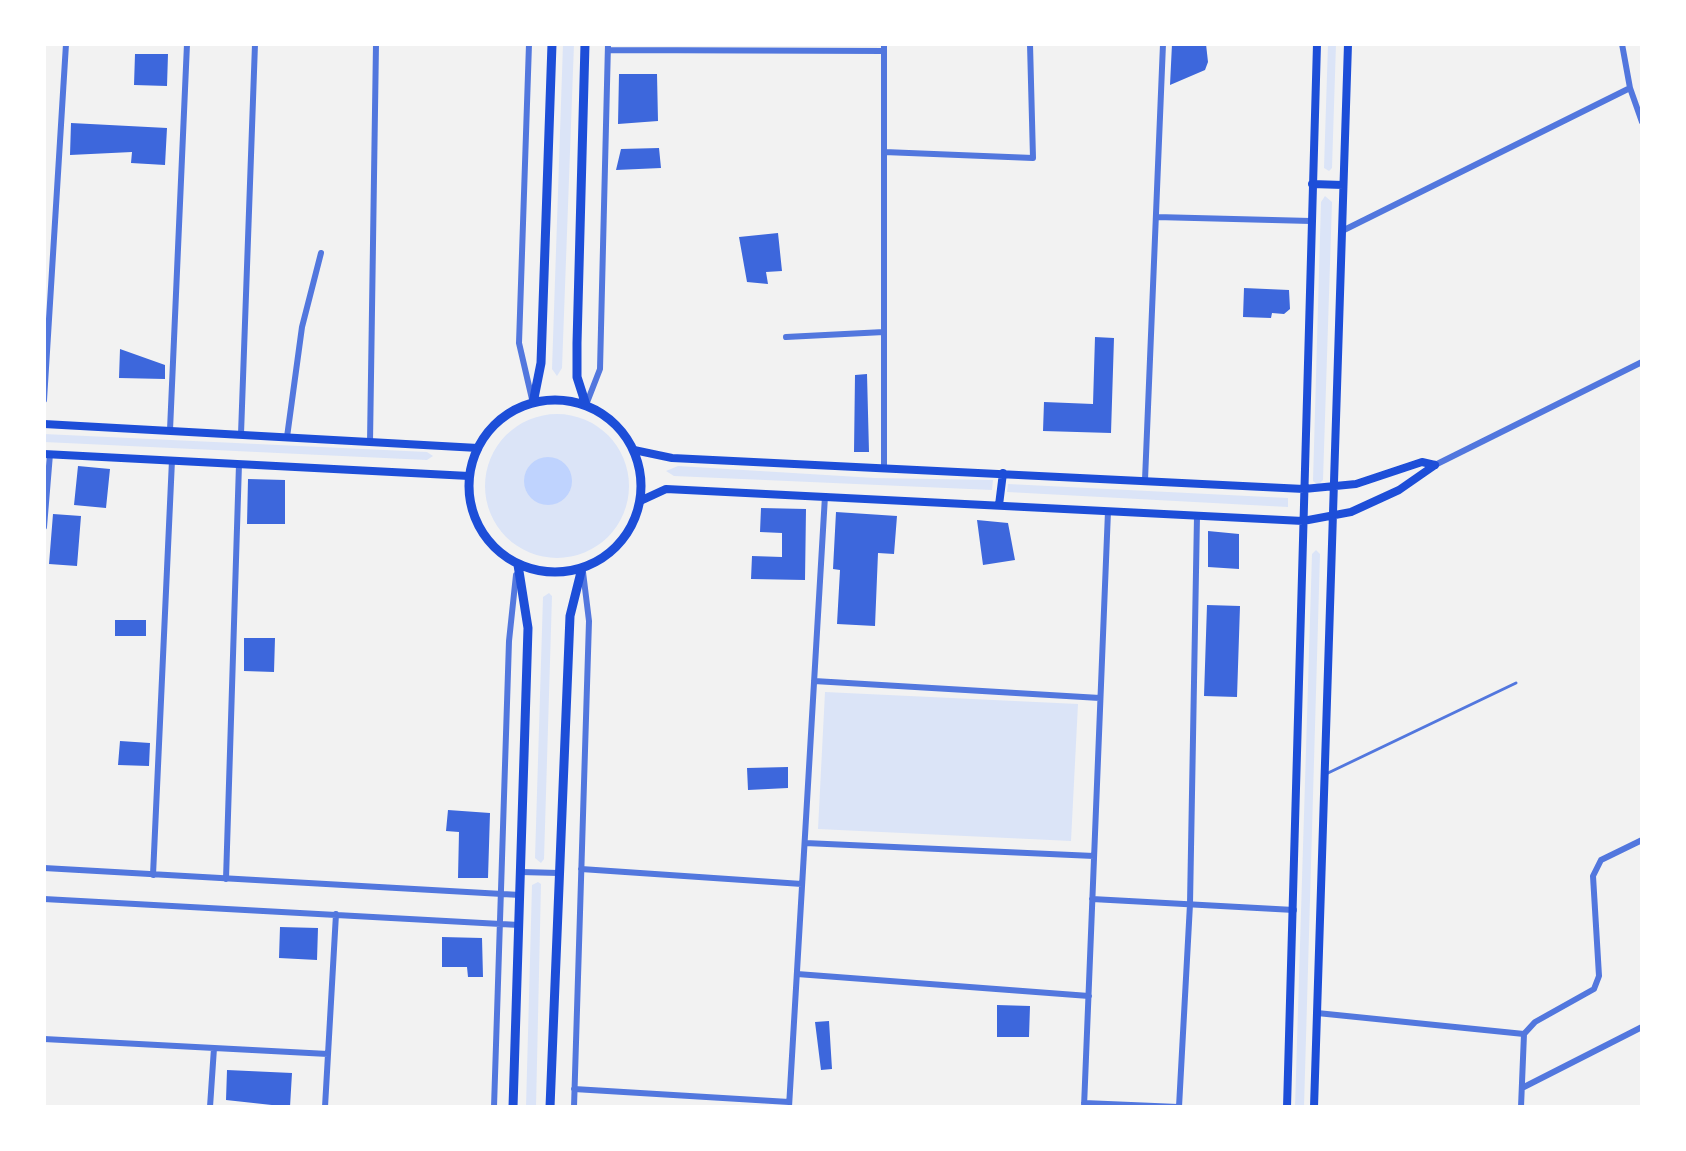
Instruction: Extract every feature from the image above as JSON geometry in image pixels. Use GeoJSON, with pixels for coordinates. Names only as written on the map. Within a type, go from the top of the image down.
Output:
{"type":"FeatureCollection","features":[{"type":"Feature","properties":{"kind":"main road"},"geometry":{"type":"LineString","coordinates":[[533,403],[541,363],[552,44]]}},
{"type":"Feature","properties":{"kind":"main road"},"geometry":{"type":"LineString","coordinates":[[585,44],[577,377],[586,405]]}},
{"type":"Feature","properties":{"kind":"main road"},"geometry":{"type":"LineString","coordinates":[[1287,1107],[1317,44]]}},
{"type":"Feature","properties":{"kind":"main road"},"geometry":{"type":"LineString","coordinates":[[1314,1107],[1348,44]]}},
{"type":"Feature","properties":{"kind":"main road"},"geometry":{"type":"LineString","coordinates":[[1312,184],[1343,185]]}},
{"type":"Feature","properties":{"kind":"main road"},"geometry":{"type":"LineString","coordinates":[[550,400],[586,405],[606,416],[634,450],[641,475],[640,501],[633,523],[621,543],[603,558],[582,568],[559,573],[518,565],[485,537],[472,508],[469,476],[478,448],[491,428],[510,412],[550,400]]}},
{"type":"Feature","properties":{"kind":"main road"},"geometry":{"type":"LineString","coordinates":[[44,424],[478,448]]}},
{"type":"Feature","properties":{"kind":"main road"},"geometry":{"type":"LineString","coordinates":[[634,450],[672,458],[1304,489],[1356,484],[1413,464],[1435,465]]}},
{"type":"Feature","properties":{"kind":"main road"},"geometry":{"type":"LineString","coordinates":[[47,454],[469,476]]}},
{"type":"Feature","properties":{"kind":"main road"},"geometry":{"type":"LineString","coordinates":[[640,501],[666,489],[1303,521],[1334,516],[1399,490],[1435,465]]}},
{"type":"Feature","properties":{"kind":"main road"},"geometry":{"type":"LineString","coordinates":[[999,505],[1003,473]]}},
{"type":"Feature","properties":{"kind":"main road"},"geometry":{"type":"LineString","coordinates":[[513,1107],[528,628],[518,565]]}},
{"type":"Feature","properties":{"kind":"main road"},"geometry":{"type":"LineString","coordinates":[[550,1107],[570,616],[582,568]]}},
{"type":"Feature","properties":{"kind":"street"},"geometry":{"type":"LineString","coordinates":[[44,400],[66,44]]}},
{"type":"Feature","properties":{"kind":"street"},"geometry":{"type":"LineString","coordinates":[[170,430],[187,44]]}},
{"type":"Feature","properties":{"kind":"street"},"geometry":{"type":"LineString","coordinates":[[241,434],[255,44]]}},
{"type":"Feature","properties":{"kind":"street"},"geometry":{"type":"LineString","coordinates":[[370,442],[376,44]]}},
{"type":"Feature","properties":{"kind":"street"},"geometry":{"type":"LineString","coordinates":[[529,44],[519,343],[533,403]]}},
{"type":"Feature","properties":{"kind":"street"},"geometry":{"type":"LineString","coordinates":[[884,152],[1033,158],[1030,44]]}},
{"type":"Feature","properties":{"kind":"street"},"geometry":{"type":"LineString","coordinates":[[1145,480],[1163,44]]}},
{"type":"Feature","properties":{"kind":"street"},"geometry":{"type":"LineString","coordinates":[[1622,44],[1630,88],[1642,122]]}},
{"type":"Feature","properties":{"kind":"street"},"geometry":{"type":"LineString","coordinates":[[586,405],[600,369],[608,47],[884,48],[884,467]]}},
{"type":"Feature","properties":{"kind":"street"},"geometry":{"type":"LineString","coordinates":[[1342,231],[1630,88]]}},
{"type":"Feature","properties":{"kind":"street"},"geometry":{"type":"LineString","coordinates":[[1156,217],[1311,221]]}},
{"type":"Feature","properties":{"kind":"street"},"geometry":{"type":"LineString","coordinates":[[287,437],[302,327],[321,253]]}},
{"type":"Feature","properties":{"kind":"street"},"geometry":{"type":"LineString","coordinates":[[786,337],[884,332]]}},
{"type":"Feature","properties":{"kind":"street"},"geometry":{"type":"LineString","coordinates":[[1435,465],[1642,362]]}},
{"type":"Feature","properties":{"kind":"street"},"geometry":{"type":"LineString","coordinates":[[44,527],[47,454]]}},
{"type":"Feature","properties":{"kind":"street"},"geometry":{"type":"LineString","coordinates":[[153,875],[172,460]]}},
{"type":"Feature","properties":{"kind":"street"},"geometry":{"type":"LineString","coordinates":[[226,879],[239,464]]}},
{"type":"Feature","properties":{"kind":"street"},"geometry":{"type":"LineString","coordinates":[[574,1089],[789,1104],[825,496]]}},
{"type":"Feature","properties":{"kind":"street"},"geometry":{"type":"LineString","coordinates":[[1108,511],[1084,1105],[1178,1107],[1190,904],[1197,516]]}},
{"type":"Feature","properties":{"kind":"street"},"geometry":{"type":"LineString","coordinates":[[494,1107],[509,641],[518,565]]}},
{"type":"Feature","properties":{"kind":"street"},"geometry":{"type":"LineString","coordinates":[[574,1107],[589,621],[582,568]]}},
{"type":"Feature","properties":{"kind":"street"},"geometry":{"type":"LineString","coordinates":[[814,681],[1100,698]]}},
{"type":"Feature","properties":{"kind":"street"},"geometry":{"type":"LineString","coordinates":[[1521,1107],[1524,1034],[1535,1022],[1594,989],[1599,976],[1593,876],[1601,860],[1642,840]]}},
{"type":"Feature","properties":{"kind":"street"},"geometry":{"type":"LineString","coordinates":[[805,843],[1094,856]]}},
{"type":"Feature","properties":{"kind":"street"},"geometry":{"type":"LineString","coordinates":[[44,868],[520,895]]}},
{"type":"Feature","properties":{"kind":"street"},"geometry":{"type":"LineString","coordinates":[[581,869],[802,884]]}},
{"type":"Feature","properties":{"kind":"street"},"geometry":{"type":"LineString","coordinates":[[520,872],[559,873]]}},
{"type":"Feature","properties":{"kind":"street"},"geometry":{"type":"LineString","coordinates":[[44,899],[519,925]]}},
{"type":"Feature","properties":{"kind":"street"},"geometry":{"type":"LineString","coordinates":[[1092,899],[1294,910]]}},
{"type":"Feature","properties":{"kind":"street"},"geometry":{"type":"LineString","coordinates":[[325,1107],[336,914]]}},
{"type":"Feature","properties":{"kind":"street"},"geometry":{"type":"LineString","coordinates":[[797,974],[1089,996]]}},
{"type":"Feature","properties":{"kind":"street"},"geometry":{"type":"LineString","coordinates":[[1317,1013],[1524,1034]]}},
{"type":"Feature","properties":{"kind":"street"},"geometry":{"type":"LineString","coordinates":[[1522,1088],[1642,1027]]}},
{"type":"Feature","properties":{"kind":"street"},"geometry":{"type":"LineString","coordinates":[[44,1039],[328,1054]]}},
{"type":"Feature","properties":{"kind":"street"},"geometry":{"type":"LineString","coordinates":[[210,1107],[214,1048]]}},
{"type":"Feature","properties":{"kind":"lane"},"geometry":{"type":"LineString","coordinates":[[1325,774],[1516,683]]}},
{"type":"Feature","properties":{"kind":"shaded area"},"geometry":{"type":"Polygon","coordinates":[[[563,44],[574,44],[562,368],[557,376],[552,369],[563,44]]]}},
{"type":"Feature","properties":{"kind":"shaded area"},"geometry":{"type":"Polygon","coordinates":[[[1328,44],[1336,44],[1332,168],[1329,171],[1324,168],[1328,44]]]}},
{"type":"Feature","properties":{"kind":"shaded area"},"geometry":{"type":"Polygon","coordinates":[[[1325,196],[1332,202],[1323,480],[1318,485],[1313,481],[1321,202],[1325,196]]]}},
{"type":"Feature","properties":{"kind":"shaded area"},"geometry":{"type":"Polygon","coordinates":[[[557,414],[584,420],[608,435],[623,459],[629,486],[623,513],[608,537],[584,552],[557,558],[530,552],[506,537],[491,513],[485,486],[491,459],[506,435],[530,420],[557,414]]]}},
{"type":"Feature","properties":{"kind":"shaded area"},"geometry":{"type":"Polygon","coordinates":[[[44,434],[427,452],[433,456],[427,460],[44,442],[44,434]]]}},
{"type":"Feature","properties":{"kind":"shaded area"},"geometry":{"type":"Polygon","coordinates":[[[678,466],[875,478],[993,480],[992,490],[674,476],[666,471],[678,466]]]}},
{"type":"Feature","properties":{"kind":"shaded area"},"geometry":{"type":"Polygon","coordinates":[[[1008,484],[1288,498],[1288,507],[1007,492],[1008,484]]]}},
{"type":"Feature","properties":{"kind":"shaded area"},"geometry":{"type":"Polygon","coordinates":[[[1316,550],[1320,554],[1304,1107],[1295,1107],[1312,554],[1316,550]]]}},
{"type":"Feature","properties":{"kind":"shaded area"},"geometry":{"type":"Polygon","coordinates":[[[549,593],[552,596],[544,859],[541,863],[535,858],[543,597],[549,593]]]}},
{"type":"Feature","properties":{"kind":"shaded area"},"geometry":{"type":"Polygon","coordinates":[[[825,692],[1078,704],[1071,841],[818,829],[825,692]]]}},
{"type":"Feature","properties":{"kind":"shaded area"},"geometry":{"type":"Polygon","coordinates":[[[541,884],[536,1107],[526,1107],[532,885],[541,884]]]}},
{"type":"Feature","properties":{"kind":"water"},"geometry":{"type":"Polygon","coordinates":[[[548,457],[565,464],[572,481],[565,498],[548,505],[531,498],[524,481],[531,464],[548,457]]]}},
{"type":"Feature","properties":{"kind":"building"},"geometry":{"type":"Polygon","coordinates":[[[1172,44],[1206,44],[1208,62],[1205,70],[1170,85],[1172,44]]]}},
{"type":"Feature","properties":{"kind":"building"},"geometry":{"type":"Polygon","coordinates":[[[135,54],[168,54],[167,86],[134,85],[135,54]]]}},
{"type":"Feature","properties":{"kind":"building"},"geometry":{"type":"Polygon","coordinates":[[[619,74],[657,74],[658,121],[618,124],[619,74]]]}},
{"type":"Feature","properties":{"kind":"building"},"geometry":{"type":"Polygon","coordinates":[[[71,123],[167,128],[165,165],[131,163],[132,152],[70,155],[71,123]]]}},
{"type":"Feature","properties":{"kind":"building"},"geometry":{"type":"Polygon","coordinates":[[[659,148],[661,168],[616,170],[621,149],[659,148]]]}},
{"type":"Feature","properties":{"kind":"building"},"geometry":{"type":"Polygon","coordinates":[[[778,233],[782,271],[766,272],[768,284],[747,282],[739,237],[778,233]]]}},
{"type":"Feature","properties":{"kind":"building"},"geometry":{"type":"Polygon","coordinates":[[[1244,288],[1289,290],[1290,309],[1284,314],[1272,313],[1271,318],[1243,317],[1244,288]]]}},
{"type":"Feature","properties":{"kind":"building"},"geometry":{"type":"Polygon","coordinates":[[[1095,337],[1114,338],[1111,433],[1043,431],[1044,402],[1093,404],[1095,337]]]}},
{"type":"Feature","properties":{"kind":"building"},"geometry":{"type":"Polygon","coordinates":[[[120,349],[165,365],[165,379],[119,378],[120,349]]]}},
{"type":"Feature","properties":{"kind":"building"},"geometry":{"type":"Polygon","coordinates":[[[867,374],[869,452],[854,452],[855,375],[867,374]]]}},
{"type":"Feature","properties":{"kind":"building"},"geometry":{"type":"Polygon","coordinates":[[[78,466],[110,469],[106,508],[74,505],[78,466]]]}},
{"type":"Feature","properties":{"kind":"building"},"geometry":{"type":"Polygon","coordinates":[[[248,479],[285,480],[285,524],[247,524],[248,479]]]}},
{"type":"Feature","properties":{"kind":"building"},"geometry":{"type":"Polygon","coordinates":[[[761,508],[806,509],[805,580],[751,579],[752,556],[782,557],[782,533],[760,532],[761,508]]]}},
{"type":"Feature","properties":{"kind":"building"},"geometry":{"type":"Polygon","coordinates":[[[836,512],[897,516],[894,554],[878,553],[875,626],[837,624],[840,570],[833,569],[836,512]]]}},
{"type":"Feature","properties":{"kind":"building"},"geometry":{"type":"Polygon","coordinates":[[[53,514],[81,516],[77,566],[49,564],[53,514]]]}},
{"type":"Feature","properties":{"kind":"building"},"geometry":{"type":"Polygon","coordinates":[[[977,520],[1008,523],[1015,560],[983,565],[977,520]]]}},
{"type":"Feature","properties":{"kind":"building"},"geometry":{"type":"Polygon","coordinates":[[[1208,531],[1239,534],[1239,569],[1208,567],[1208,531]]]}},
{"type":"Feature","properties":{"kind":"building"},"geometry":{"type":"Polygon","coordinates":[[[1207,605],[1240,606],[1237,697],[1204,696],[1207,605]]]}},
{"type":"Feature","properties":{"kind":"building"},"geometry":{"type":"Polygon","coordinates":[[[115,620],[146,620],[146,636],[115,636],[115,620]]]}},
{"type":"Feature","properties":{"kind":"building"},"geometry":{"type":"Polygon","coordinates":[[[244,638],[275,638],[274,672],[244,671],[244,638]]]}},
{"type":"Feature","properties":{"kind":"building"},"geometry":{"type":"Polygon","coordinates":[[[120,741],[150,743],[149,766],[118,765],[120,741]]]}},
{"type":"Feature","properties":{"kind":"building"},"geometry":{"type":"Polygon","coordinates":[[[788,767],[788,788],[748,790],[747,768],[788,767]]]}},
{"type":"Feature","properties":{"kind":"building"},"geometry":{"type":"Polygon","coordinates":[[[448,810],[490,813],[488,878],[458,878],[459,832],[446,831],[448,810]]]}},
{"type":"Feature","properties":{"kind":"building"},"geometry":{"type":"Polygon","coordinates":[[[280,927],[318,928],[317,960],[279,958],[280,927]]]}},
{"type":"Feature","properties":{"kind":"building"},"geometry":{"type":"Polygon","coordinates":[[[442,937],[482,938],[483,977],[468,977],[467,967],[442,967],[442,937]]]}},
{"type":"Feature","properties":{"kind":"building"},"geometry":{"type":"Polygon","coordinates":[[[997,1005],[1030,1006],[1029,1037],[997,1037],[997,1005]]]}},
{"type":"Feature","properties":{"kind":"building"},"geometry":{"type":"Polygon","coordinates":[[[829,1021],[832,1069],[821,1070],[815,1022],[829,1021]]]}},
{"type":"Feature","properties":{"kind":"building"},"geometry":{"type":"Polygon","coordinates":[[[227,1070],[292,1073],[290,1107],[226,1100],[227,1070]]]}}]}
